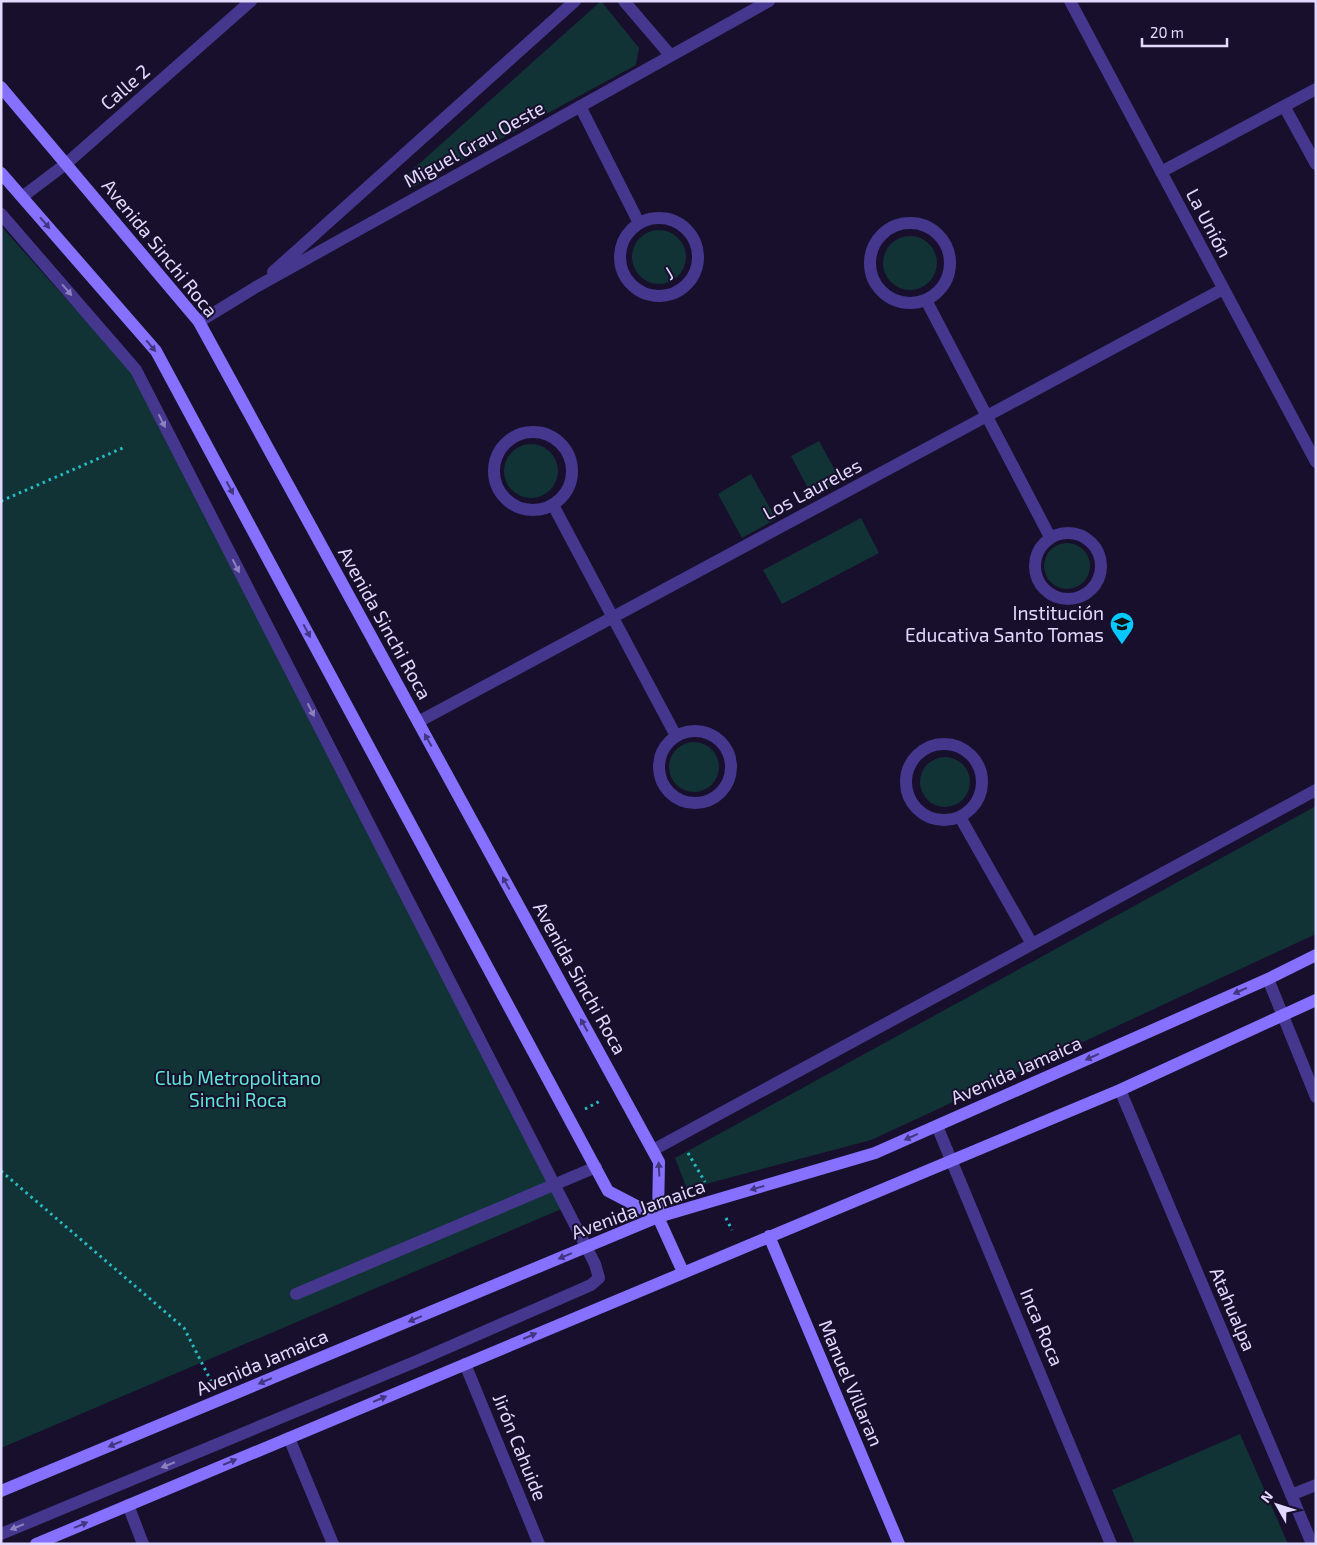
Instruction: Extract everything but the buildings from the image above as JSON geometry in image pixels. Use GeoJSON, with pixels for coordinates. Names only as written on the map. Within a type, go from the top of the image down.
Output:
{"type":"FeatureCollection","features":[{"type":"Feature","properties":{"kind":"main road","name":"Avenida Sinchi Roca"},"geometry":{"type":"LineString","coordinates":[[1,87],[67,163],[199,322],[659,1162],[658,1217],[683,1272]]}},
{"type":"Feature","properties":{"kind":"main road"},"geometry":{"type":"LineString","coordinates":[[1,173],[156,351],[608,1191],[658,1217]]}},
{"type":"Feature","properties":{"kind":"main road","name":"Avenida Jamaica"},"geometry":{"type":"LineString","coordinates":[[1,1491],[658,1217],[876,1153],[1268,979],[1316,955]]}},
{"type":"Feature","properties":{"kind":"main road"},"geometry":{"type":"LineString","coordinates":[[36,1544],[1120,1090],[1316,1000]]}},
{"type":"Feature","properties":{"kind":"main road","name":"Manuel Villaran"},"geometry":{"type":"LineString","coordinates":[[769,1236],[899,1544]]}},
{"type":"Feature","properties":{"kind":"street","name":"Calle 2"},"geometry":{"type":"LineString","coordinates":[[22,197],[67,163],[251,1]]}},
{"type":"Feature","properties":{"kind":"street"},"geometry":{"type":"LineString","coordinates":[[256,286],[575,1]]}},
{"type":"Feature","properties":{"kind":"street"},"geometry":{"type":"LineString","coordinates":[[624,1],[671,56]]}},
{"type":"Feature","properties":{"kind":"street","name":"Miguel Grau Oeste"},"geometry":{"type":"LineString","coordinates":[[199,322],[256,286],[769,1]]}},
{"type":"Feature","properties":{"kind":"street","name":"La Unión"},"geometry":{"type":"LineString","coordinates":[[1070,1],[1316,462]]}},
{"type":"Feature","properties":{"kind":"street"},"geometry":{"type":"LineString","coordinates":[[1161,172],[1316,89]]}},
{"type":"Feature","properties":{"kind":"street"},"geometry":{"type":"LineString","coordinates":[[580,106],[639,223]]}},
{"type":"Feature","properties":{"kind":"street"},"geometry":{"type":"LineString","coordinates":[[1284,106],[1316,164]]}},
{"type":"Feature","properties":{"kind":"street"},"geometry":{"type":"LineString","coordinates":[[1,214],[136,370],[554,1184],[586,1247],[599,1278],[591,1285],[426,1357],[1,1534]]}},
{"type":"Feature","properties":{"kind":"street","name":"J"},"geometry":{"type":"LineString","coordinates":[[658,218],[677,222],[688,229],[695,240],[698,252],[698,265],[693,277],[685,287],[674,294],[661,297],[648,295],[637,290],[627,280],[621,269],[620,256],[623,243],[639,223],[658,218]]}},
{"type":"Feature","properties":{"kind":"street"},"geometry":{"type":"LineString","coordinates":[[913,223],[926,226],[946,244],[949,270],[945,282],[937,293],[926,300],[913,304],[900,302],[888,297],[878,288],[872,276],[871,257],[878,239],[888,230],[900,225],[913,223]]}},
{"type":"Feature","properties":{"kind":"street","name":"Los Laureles"},"geometry":{"type":"LineString","coordinates":[[418,722],[1223,289]]}},
{"type":"Feature","properties":{"kind":"street"},"geometry":{"type":"LineString","coordinates":[[926,300],[1050,537]]}},
{"type":"Feature","properties":{"kind":"street"},"geometry":{"type":"LineString","coordinates":[[529,432],[542,432],[553,437],[564,446],[571,457],[572,471],[570,484],[564,496],[553,505],[541,510],[527,510],[514,506],[497,487],[494,468],[499,451],[518,435],[529,432]]}},
{"type":"Feature","properties":{"kind":"street"},"geometry":{"type":"LineString","coordinates":[[553,505],[615,617],[676,736]]}},
{"type":"Feature","properties":{"kind":"street"},"geometry":{"type":"LineString","coordinates":[[1072,532],[1091,542],[1098,551],[1101,561],[1101,573],[1097,583],[1080,597],[1069,600],[1058,598],[1048,594],[1040,586],[1035,576],[1036,554],[1050,537],[1072,532]]}},
{"type":"Feature","properties":{"kind":"street"},"geometry":{"type":"LineString","coordinates":[[688,731],[712,735],[722,743],[728,752],[730,775],[726,785],[719,794],[709,800],[687,803],[676,798],[666,790],[658,768],[660,755],[667,744],[676,736],[688,731]]}},
{"type":"Feature","properties":{"kind":"street"},"geometry":{"type":"LineString","coordinates":[[948,743],[960,746],[970,753],[978,763],[982,775],[982,788],[978,800],[970,810],[960,817],[948,820],[935,819],[919,809],[908,794],[906,782],[908,769],[914,758],[935,744],[948,743]]}},
{"type":"Feature","properties":{"kind":"street"},"geometry":{"type":"LineString","coordinates":[[652,1150],[1316,790]]}},
{"type":"Feature","properties":{"kind":"street"},"geometry":{"type":"LineString","coordinates":[[960,817],[1032,944]]}},
{"type":"Feature","properties":{"kind":"street"},"geometry":{"type":"LineString","coordinates":[[1268,979],[1316,1097]]}},
{"type":"Feature","properties":{"kind":"street","name":"Atahualpa"},"geometry":{"type":"LineString","coordinates":[[1120,1090],[1312,1544]]}},
{"type":"Feature","properties":{"kind":"street","name":"Inca Roca"},"geometry":{"type":"LineString","coordinates":[[937,1126],[1111,1544]]}},
{"type":"Feature","properties":{"kind":"street"},"geometry":{"type":"LineString","coordinates":[[296,1294],[596,1166]]}},
{"type":"Feature","properties":{"kind":"street","name":"Jirón Cahuide"},"geometry":{"type":"LineString","coordinates":[[465,1364],[539,1544]]}},
{"type":"Feature","properties":{"kind":"street"},"geometry":{"type":"LineString","coordinates":[[289,1438],[333,1544]]}},
{"type":"Feature","properties":{"kind":"street"},"geometry":{"type":"LineString","coordinates":[[1291,1496],[1316,1485]]}},
{"type":"Feature","properties":{"kind":"street"},"geometry":{"type":"LineString","coordinates":[[128,1505],[144,1544]]}},
{"type":"Feature","properties":{"kind":"path"},"geometry":{"type":"LineString","coordinates":[[1,501],[125,447]]}},
{"type":"Feature","properties":{"kind":"path"},"geometry":{"type":"LineString","coordinates":[[569,1117],[620,1091]]}},
{"type":"Feature","properties":{"kind":"path"},"geometry":{"type":"LineString","coordinates":[[1,1171],[184,1328],[220,1400]]}},
{"type":"Feature","properties":{"kind":"green space"},"geometry":{"type":"Polygon","coordinates":[[[601,1],[639,48],[636,65],[411,188],[402,179],[601,1]]]}},
{"type":"Feature","properties":{"kind":"green space","name":"Club Metropolitano Sinchi Roca"},"geometry":{"type":"Polygon","coordinates":[[[1,226],[143,385],[564,1208],[1,1448],[1,226]]]}},
{"type":"Feature","properties":{"kind":"green space"},"geometry":{"type":"Polygon","coordinates":[[[654,230],[664,230],[674,234],[682,242],[686,257],[682,272],[674,280],[664,284],[654,284],[644,280],[636,272],[632,262],[632,252],[636,242],[644,234],[654,230]]]}},
{"type":"Feature","properties":{"kind":"green space"},"geometry":{"type":"Polygon","coordinates":[[[905,236],[915,236],[925,240],[933,248],[937,263],[933,278],[925,286],[915,290],[905,290],[895,286],[887,278],[883,268],[883,258],[887,248],[895,240],[905,236]]]}},
{"type":"Feature","properties":{"kind":"green space"},"geometry":{"type":"Polygon","coordinates":[[[819,441],[841,481],[812,496],[791,456],[819,441]]]}},
{"type":"Feature","properties":{"kind":"green space"},"geometry":{"type":"Polygon","coordinates":[[[526,444],[536,444],[546,448],[554,456],[558,471],[554,486],[546,494],[536,498],[526,498],[516,494],[508,486],[504,476],[504,466],[508,456],[516,448],[526,444]]]}},
{"type":"Feature","properties":{"kind":"green space"},"geometry":{"type":"Polygon","coordinates":[[[751,474],[776,519],[742,538],[718,494],[751,474]]]}},
{"type":"Feature","properties":{"kind":"green space"},"geometry":{"type":"Polygon","coordinates":[[[861,518],[879,553],[782,604],[763,570],[861,518]]]}},
{"type":"Feature","properties":{"kind":"green space"},"geometry":{"type":"Polygon","coordinates":[[[1067,543],[1080,547],[1086,553],[1090,566],[1086,579],[1080,585],[1067,589],[1054,585],[1048,579],[1044,566],[1048,553],[1054,547],[1067,543]]]}},
{"type":"Feature","properties":{"kind":"green space"},"geometry":{"type":"Polygon","coordinates":[[[689,742],[699,742],[712,749],[719,762],[719,772],[712,785],[699,792],[689,792],[680,788],[673,781],[669,772],[669,762],[673,753],[680,746],[689,742]]]}},
{"type":"Feature","properties":{"kind":"green space"},"geometry":{"type":"Polygon","coordinates":[[[945,757],[954,759],[965,768],[970,782],[968,791],[959,802],[945,807],[936,805],[925,796],[920,782],[922,773],[931,762],[945,757]]]}},
{"type":"Feature","properties":{"kind":"green space"},"geometry":{"type":"Polygon","coordinates":[[[1316,806],[1316,934],[871,1140],[687,1189],[675,1158],[1316,806]]]}},
{"type":"Feature","properties":{"kind":"green space"},"geometry":{"type":"Polygon","coordinates":[[[1240,1434],[1288,1544],[1135,1544],[1112,1490],[1240,1434]]]}},
{"type":"Feature","properties":{"kind":"place","name":"Institución Educativa Santo Tomas"},"geometry":{"type":"Point","coordinates":[1122,645]}}]}
